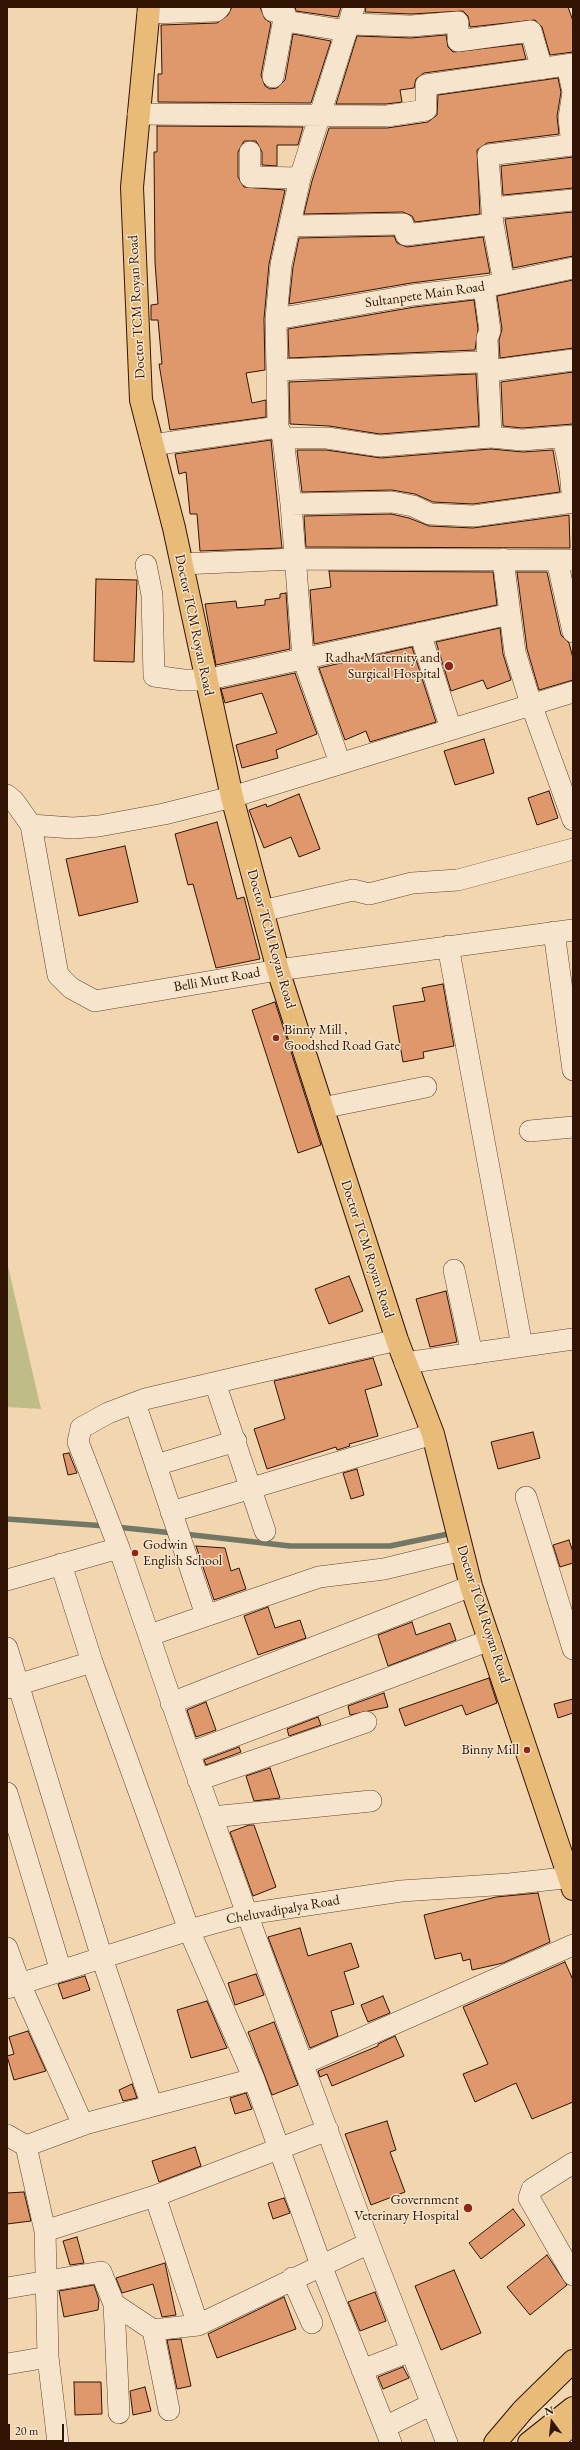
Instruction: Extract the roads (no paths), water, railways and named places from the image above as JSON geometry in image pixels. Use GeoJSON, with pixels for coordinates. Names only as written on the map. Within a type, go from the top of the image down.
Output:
{"type":"FeatureCollection","features":[{"type":"Feature","properties":{"kind":"main road","name":"Doctor TCM Royan Road"},"geometry":{"type":"LineString","coordinates":[[148,10],[132,188],[142,400],[182,564],[205,680],[232,797],[278,970],[405,1364],[433,1434],[471,1586],[572,1881]]}},
{"type":"Feature","properties":{"kind":"main road"},"geometry":{"type":"LineString","coordinates":[[495,2443],[523,2410],[573,2362]]}},
{"type":"Feature","properties":{"kind":"main road"},"geometry":{"type":"LineString","coordinates":[[529,2443],[573,2408]]}},
{"type":"Feature","properties":{"kind":"main road"},"geometry":{"type":"LineString","coordinates":[[550,2443],[573,2424]]}},
{"type":"Feature","properties":{"kind":"main road"},"geometry":{"type":"LineString","coordinates":[[565,2443],[573,2437]]}},
{"type":"Feature","properties":{"kind":"street"},"geometry":{"type":"LineString","coordinates":[[148,10],[216,11],[220,7]]}},
{"type":"Feature","properties":{"kind":"street"},"geometry":{"type":"LineString","coordinates":[[273,77],[278,14],[411,26],[458,22],[458,41],[531,31],[542,69]]}},
{"type":"Feature","properties":{"kind":"street"},"geometry":{"type":"LineString","coordinates":[[340,763],[303,658],[301,610],[294,559],[291,504],[281,433],[277,370],[276,319],[281,265],[291,226],[300,178],[322,114],[350,21]]}},
{"type":"Feature","properties":{"kind":"street"},"geometry":{"type":"LineString","coordinates":[[138,114],[322,114],[387,116],[426,110],[426,84],[570,65],[572,92],[569,118],[572,145],[488,155],[494,285],[490,331],[487,338],[491,437]]}},
{"type":"Feature","properties":{"kind":"street"},"geometry":{"type":"LineString","coordinates":[[250,152],[250,177],[300,178]]}},
{"type":"Feature","properties":{"kind":"street"},"geometry":{"type":"LineString","coordinates":[[291,226],[403,224],[406,234],[573,200]]}},
{"type":"Feature","properties":{"kind":"street","name":"Sultanpete Main Road"},"geometry":{"type":"LineString","coordinates":[[276,319],[413,295],[494,285],[573,268]]}},
{"type":"Feature","properties":{"kind":"street"},"geometry":{"type":"LineString","coordinates":[[277,370],[480,362],[497,370],[573,360]]}},
{"type":"Feature","properties":{"kind":"street"},"geometry":{"type":"LineString","coordinates":[[152,446],[281,433],[380,446],[491,437],[522,440],[568,436],[573,502],[474,516],[430,514],[413,506],[392,502],[291,504]]}},
{"type":"Feature","properties":{"kind":"street"},"geometry":{"type":"LineString","coordinates":[[182,564],[294,559],[565,560],[573,632]]}},
{"type":"Feature","properties":{"kind":"street"},"geometry":{"type":"LineString","coordinates":[[503,559],[515,652],[531,704],[573,820]]}},
{"type":"Feature","properties":{"kind":"street"},"geometry":{"type":"LineString","coordinates":[[146,565],[152,595],[154,676],[183,680],[205,680],[510,614]]}},
{"type":"Feature","properties":{"kind":"street"},"geometry":{"type":"LineString","coordinates":[[420,633],[450,729]]}},
{"type":"Feature","properties":{"kind":"street"},"geometry":{"type":"LineString","coordinates":[[31,825],[73,828],[99,826],[164,814],[232,797],[573,692]]}},
{"type":"Feature","properties":{"kind":"street","name":"Belli Mutt Road"},"geometry":{"type":"LineString","coordinates":[[7,796],[14,801],[31,825],[58,974],[71,988],[95,1001],[278,970],[563,931]]}},
{"type":"Feature","properties":{"kind":"street"},"geometry":{"type":"LineString","coordinates":[[262,911],[353,890],[369,894],[412,883],[458,880],[573,849]]}},
{"type":"Feature","properties":{"kind":"street"},"geometry":{"type":"LineString","coordinates":[[563,931],[573,1070]]}},
{"type":"Feature","properties":{"kind":"street"},"geometry":{"type":"LineString","coordinates":[[448,946],[522,1346]]}},
{"type":"Feature","properties":{"kind":"street"},"geometry":{"type":"LineString","coordinates":[[322,1108],[426,1087]]}},
{"type":"Feature","properties":{"kind":"street"},"geometry":{"type":"LineString","coordinates":[[530,1131],[573,1127]]}},
{"type":"Feature","properties":{"kind":"street"},"geometry":{"type":"LineString","coordinates":[[454,1270],[472,1354]]}},
{"type":"Feature","properties":{"kind":"street"},"geometry":{"type":"LineString","coordinates":[[405,1364],[573,1339]]}},
{"type":"Feature","properties":{"kind":"street"},"geometry":{"type":"LineString","coordinates":[[397,1340],[135,1403],[108,1413],[81,1428],[78,1442],[114,1535],[150,1635],[171,1703],[198,1780],[369,2243],[447,2443]]}},
{"type":"Feature","properties":{"kind":"street"},"geometry":{"type":"LineString","coordinates":[[215,1383],[252,1488],[265,1531]]}},
{"type":"Feature","properties":{"kind":"street"},"geometry":{"type":"LineString","coordinates":[[135,1403],[206,1615]]}},
{"type":"Feature","properties":{"kind":"street"},"geometry":{"type":"LineString","coordinates":[[176,1526],[252,1488],[433,1434]]}},
{"type":"Feature","properties":{"kind":"street"},"geometry":{"type":"LineString","coordinates":[[156,1465],[236,1441]]}},
{"type":"Feature","properties":{"kind":"street"},"geometry":{"type":"LineString","coordinates":[[526,1497],[573,1649]]}},
{"type":"Feature","properties":{"kind":"street"},"geometry":{"type":"LineString","coordinates":[[7,1580],[61,1564],[114,1535]]}},
{"type":"Feature","properties":{"kind":"street"},"geometry":{"type":"LineString","coordinates":[[150,1635],[319,1577],[384,1569],[462,1550]]}},
{"type":"Feature","properties":{"kind":"street"},"geometry":{"type":"LineString","coordinates":[[61,1564],[92,1662],[189,1930],[254,2079],[321,2265],[388,2435],[432,2404]]}},
{"type":"Feature","properties":{"kind":"street"},"geometry":{"type":"LineString","coordinates":[[171,1703],[471,1586]]}},
{"type":"Feature","properties":{"kind":"street"},"geometry":{"type":"LineString","coordinates":[[189,1753],[490,1640]]}},
{"type":"Feature","properties":{"kind":"street"},"geometry":{"type":"LineString","coordinates":[[7,1648],[13,1686],[152,2106]]}},
{"type":"Feature","properties":{"kind":"street"},"geometry":{"type":"LineString","coordinates":[[13,1686],[92,1662]]}},
{"type":"Feature","properties":{"kind":"street"},"geometry":{"type":"LineString","coordinates":[[198,1780],[366,1722]]}},
{"type":"Feature","properties":{"kind":"street"},"geometry":{"type":"LineString","coordinates":[[7,1793],[61,1971]]}},
{"type":"Feature","properties":{"kind":"street"},"geometry":{"type":"LineString","coordinates":[[212,1817],[371,1801]]}},
{"type":"Feature","properties":{"kind":"street","name":"Cheluvadipalya Road"},"geometry":{"type":"LineString","coordinates":[[14,1986],[189,1930],[248,1914],[401,1891],[572,1881]]}},
{"type":"Feature","properties":{"kind":"street"},"geometry":{"type":"LineString","coordinates":[[303,2064],[573,1944]]}},
{"type":"Feature","properties":{"kind":"street"},"geometry":{"type":"LineString","coordinates":[[7,1948],[14,1986],[83,2125]]}},
{"type":"Feature","properties":{"kind":"street"},"geometry":{"type":"LineString","coordinates":[[26,2146],[83,2125],[254,2079]]}},
{"type":"Feature","properties":{"kind":"street"},"geometry":{"type":"LineString","coordinates":[[45,2231],[155,2196],[328,2130]]}},
{"type":"Feature","properties":{"kind":"street"},"geometry":{"type":"LineString","coordinates":[[7,2135],[26,2146],[45,2231],[48,2357],[58,2443]]}},
{"type":"Feature","properties":{"kind":"street"},"geometry":{"type":"LineString","coordinates":[[573,2163],[532,2189],[528,2198],[573,2275]]}},
{"type":"Feature","properties":{"kind":"street"},"geometry":{"type":"LineString","coordinates":[[155,2196],[198,2325]]}},
{"type":"Feature","properties":{"kind":"street"},"geometry":{"type":"LineString","coordinates":[[114,2304],[153,2330],[198,2325],[292,2278],[369,2243]]}},
{"type":"Feature","properties":{"kind":"street"},"geometry":{"type":"LineString","coordinates":[[7,2288],[46,2280],[101,2272],[114,2304],[119,2413]]}},
{"type":"Feature","properties":{"kind":"street"},"geometry":{"type":"LineString","coordinates":[[292,2278],[312,2323]]}},
{"type":"Feature","properties":{"kind":"street"},"geometry":{"type":"LineString","coordinates":[[153,2330],[169,2410]]}},
{"type":"Feature","properties":{"kind":"street"},"geometry":{"type":"LineString","coordinates":[[362,2370],[411,2352]]}},
{"type":"Feature","properties":{"kind":"street"},"geometry":{"type":"LineString","coordinates":[[7,2364],[48,2357]]}},
{"type":"Feature","properties":{"kind":"waterway"},"geometry":{"type":"LineString","coordinates":[[7,1519],[106,1526]]}},
{"type":"Feature","properties":{"kind":"waterway"},"geometry":{"type":"LineString","coordinates":[[116,1527],[173,1533]]}},
{"type":"Feature","properties":{"kind":"waterway"},"geometry":{"type":"LineString","coordinates":[[184,1534],[290,1546],[390,1546],[448,1534]]}},
{"type":"Feature","properties":{"kind":"place","name":"Radha Maternity and Surgical Hospital"},"geometry":{"type":"Point","coordinates":[449,666]}},
{"type":"Feature","properties":{"kind":"place","name":"Binny Mill , Goodshed Road Gate"},"geometry":{"type":"Point","coordinates":[276,1038]}},
{"type":"Feature","properties":{"kind":"place","name":"Godwin English School"},"geometry":{"type":"Point","coordinates":[135,1553]}},
{"type":"Feature","properties":{"kind":"place","name":"Binny Mill"},"geometry":{"type":"Point","coordinates":[527,1750]}},
{"type":"Feature","properties":{"kind":"place","name":"Government Veterinary Hospital"},"geometry":{"type":"Point","coordinates":[468,2208]}}]}
